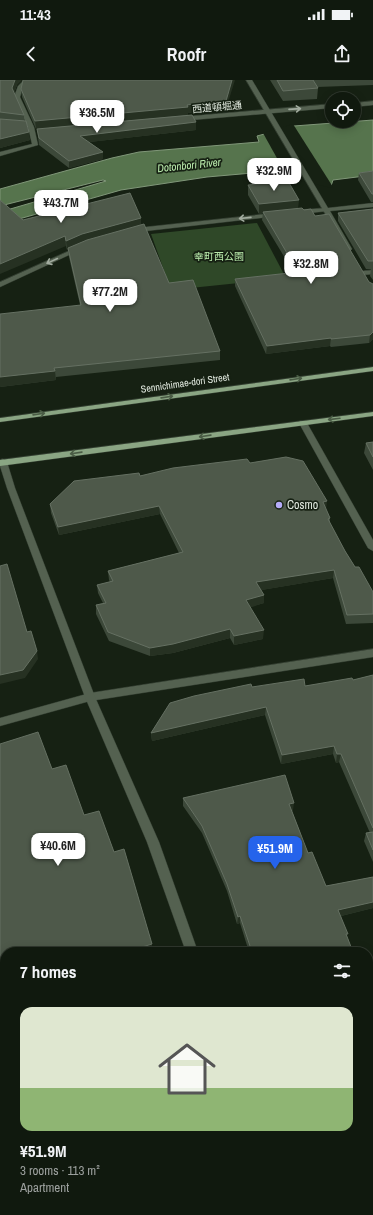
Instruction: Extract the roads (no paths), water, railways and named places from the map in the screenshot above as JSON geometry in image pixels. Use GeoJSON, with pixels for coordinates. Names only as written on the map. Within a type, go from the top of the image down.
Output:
{"type":"FeatureCollection","features":[{"type":"Feature","properties":{"kind":"main road","name":"Sennichimae-dori Street"},"geometry":{"type":"LineString","coordinates":[[0,420],[373,369]]}},
{"type":"Feature","properties":{"kind":"main road"},"geometry":{"type":"LineString","coordinates":[[2,463],[373,414]]}},
{"type":"Feature","properties":{"kind":"street"},"geometry":{"type":"LineString","coordinates":[[0,154],[35,145],[31,127],[17,97],[21,86],[27,80]]}},
{"type":"Feature","properties":{"kind":"street"},"geometry":{"type":"LineString","coordinates":[[249,80],[352,254]]}},
{"type":"Feature","properties":{"kind":"street"},"geometry":{"type":"LineString","coordinates":[[361,104],[373,103]]}},
{"type":"Feature","properties":{"kind":"street","name":"西道頓堀通"},"geometry":{"type":"LineString","coordinates":[[174,120],[325,107]]}},
{"type":"Feature","properties":{"kind":"street"},"geometry":{"type":"LineString","coordinates":[[23,126],[31,127]]}},
{"type":"Feature","properties":{"kind":"street"},"geometry":{"type":"LineString","coordinates":[[33,133],[41,132]]}},
{"type":"Feature","properties":{"kind":"street"},"geometry":{"type":"LineString","coordinates":[[296,213],[373,205]]}},
{"type":"Feature","properties":{"kind":"street"},"geometry":{"type":"LineString","coordinates":[[123,235],[146,229],[280,214]]}},
{"type":"Feature","properties":{"kind":"street"},"geometry":{"type":"LineString","coordinates":[[0,285],[85,246]]}},
{"type":"Feature","properties":{"kind":"street"},"geometry":{"type":"LineString","coordinates":[[363,272],[373,272]]}},
{"type":"Feature","properties":{"kind":"street"},"geometry":{"type":"LineString","coordinates":[[303,423],[373,548]]}},
{"type":"Feature","properties":{"kind":"street"},"geometry":{"type":"LineString","coordinates":[[2,463],[90,697],[153,842],[190,947]]}},
{"type":"Feature","properties":{"kind":"street"},"geometry":{"type":"LineString","coordinates":[[0,722],[90,697],[373,653]]}},
{"type":"Feature","properties":{"kind":"water","name":"Dotonbori River"},"geometry":{"type":"Polygon","coordinates":[[[373,120],[373,175],[333,180],[331,186],[290,176],[279,177],[275,171],[207,177],[121,190],[19,219],[0,212],[106,181],[103,180],[0,206],[0,189],[112,158],[139,152],[259,142],[257,136],[294,126],[325,124],[325,128],[361,128],[361,121],[373,120]]]}},
{"type":"Feature","properties":{"kind":"place","name":"Cosmo"},"geometry":{"type":"Point","coordinates":[279,505]}},
{"type":"Feature","properties":{"kind":"park label","name":"幸町西公園"},"geometry":{"type":"Point","coordinates":[219,256]}}]}
